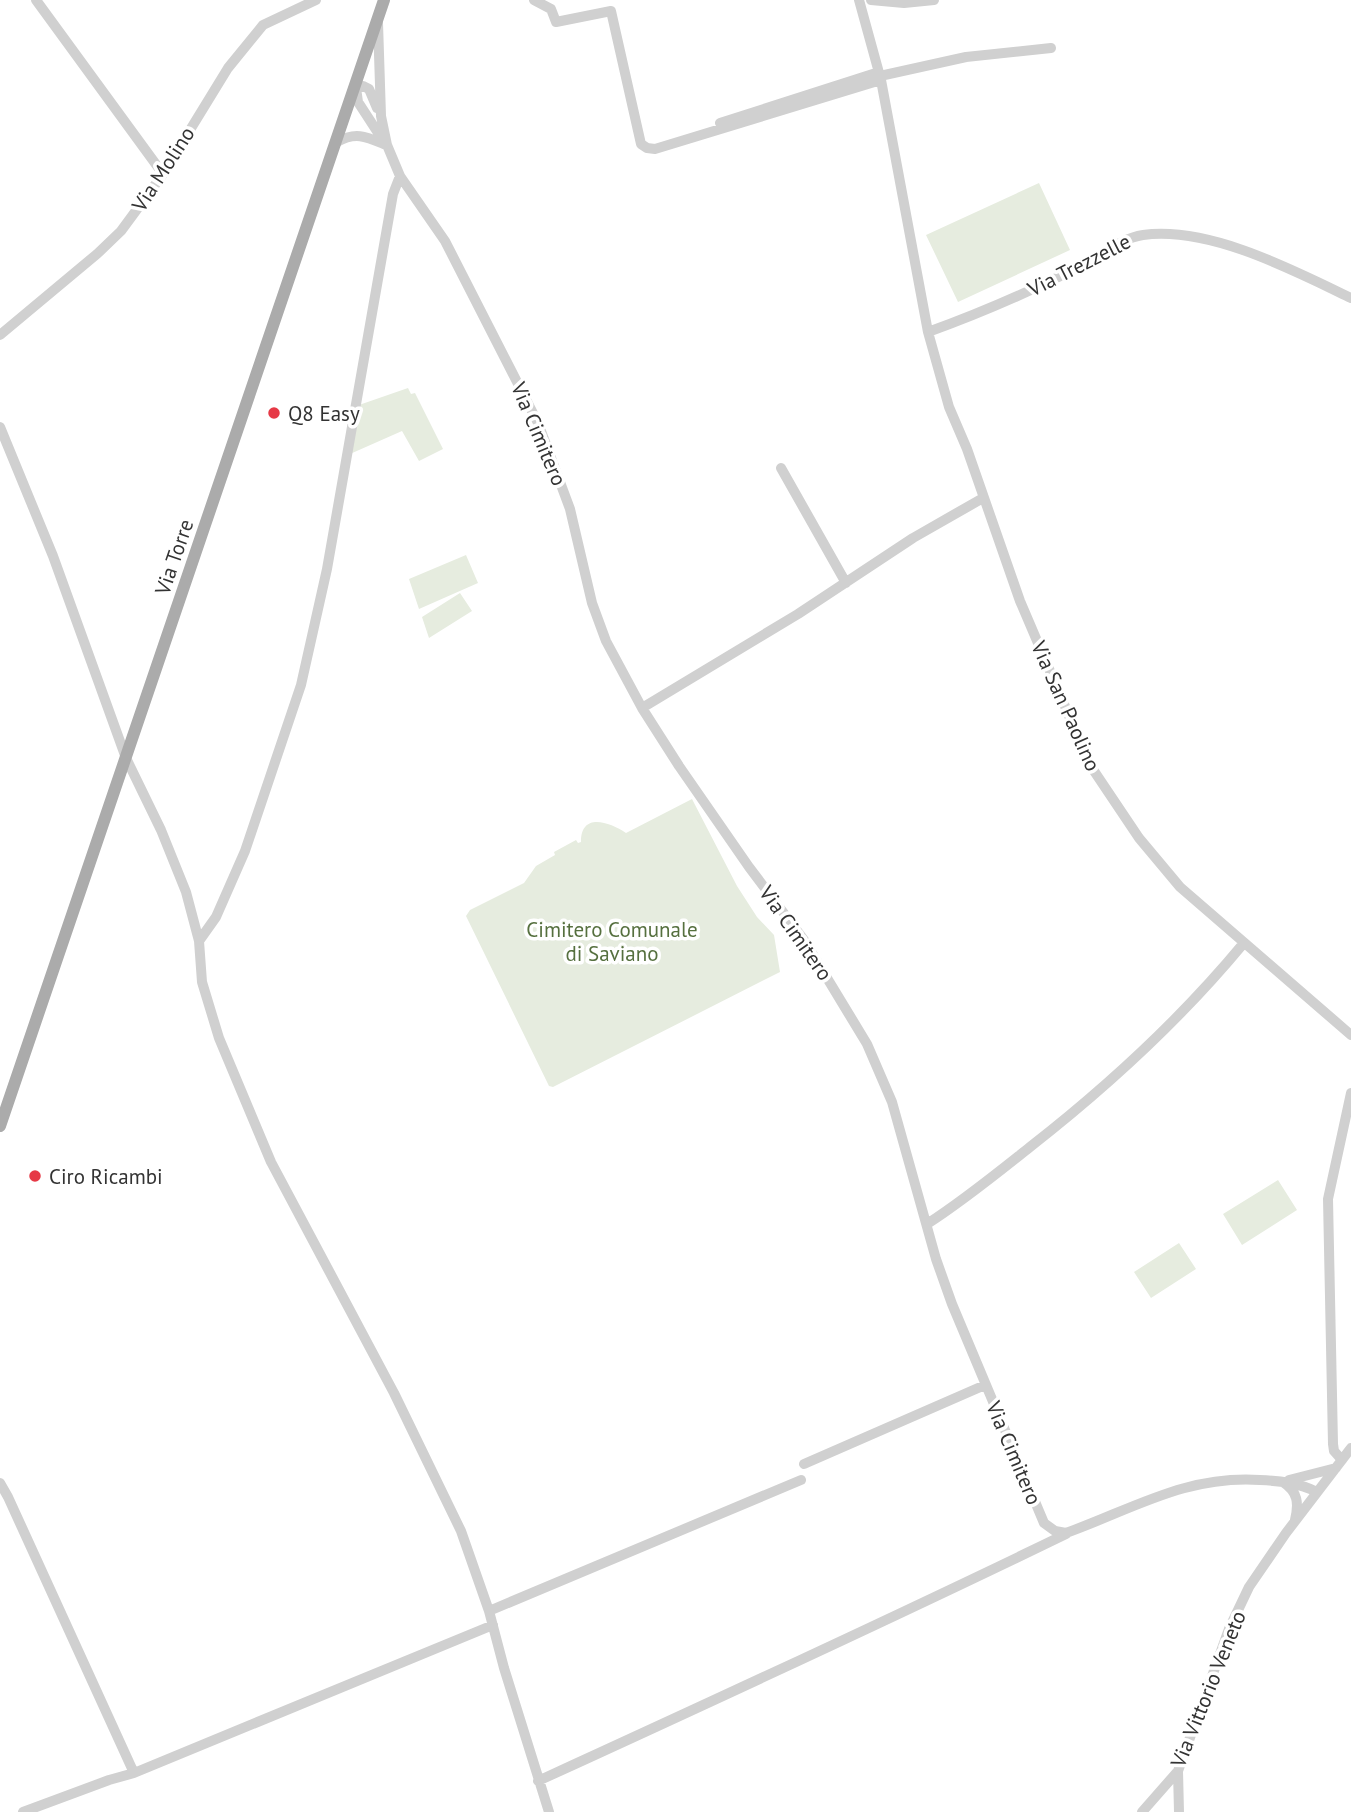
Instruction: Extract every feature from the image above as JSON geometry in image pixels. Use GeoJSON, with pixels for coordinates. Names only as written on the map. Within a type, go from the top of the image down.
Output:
{"type":"FeatureCollection","features":[{"type":"Feature","properties":{"kind":"main road","name":"Via Torre"},"geometry":{"type":"LineString","coordinates":[[0,1126],[384,0]]}},
{"type":"Feature","properties":{"kind":"street"},"geometry":{"type":"LineString","coordinates":[[36,0],[163,174]]}},
{"type":"Feature","properties":{"kind":"street","name":"Via Molino"},"geometry":{"type":"LineString","coordinates":[[0,335],[121,231],[163,174],[228,68],[263,25],[316,0]]}},
{"type":"Feature","properties":{"kind":"street"},"geometry":{"type":"LineString","coordinates":[[534,0],[551,9],[556,22],[611,11],[641,144],[647,148],[880,76],[966,57],[1051,48]]}},
{"type":"Feature","properties":{"kind":"street","name":"Via San Paolino"},"geometry":{"type":"LineString","coordinates":[[859,0],[880,76],[928,332],[949,407],[1020,601],[1090,765],[1139,838],[1180,887],[1351,1035]]}},
{"type":"Feature","properties":{"kind":"street"},"geometry":{"type":"LineString","coordinates":[[871,0],[904,3],[934,0]]}},
{"type":"Feature","properties":{"kind":"street","name":"Via Cimitero"},"geometry":{"type":"LineString","coordinates":[[378,19],[381,116],[387,145],[400,176],[445,241],[538,423],[570,509],[589,591],[606,641],[642,708],[719,825],[804,940],[867,1044],[892,1102],[952,1304],[1044,1522],[1055,1531],[1066,1534]]}},
{"type":"Feature","properties":{"kind":"street","name":"Via Cimitero"},"geometry":{"type":"LineString","coordinates":[[381,116],[369,89],[363,86],[355,88],[358,102],[387,145]]}},
{"type":"Feature","properties":{"kind":"street"},"geometry":{"type":"LineString","coordinates":[[337,142],[349,135],[362,135],[387,145]]}},
{"type":"Feature","properties":{"kind":"street"},"geometry":{"type":"LineString","coordinates":[[199,941],[216,917],[245,851],[301,685],[327,569],[393,194],[400,176]]}},
{"type":"Feature","properties":{"kind":"street","name":"Via Trezzelle"},"geometry":{"type":"LineString","coordinates":[[928,332],[1018,296],[1140,235],[1175,234],[1212,242],[1279,263],[1351,298]]}},
{"type":"Feature","properties":{"kind":"street"},"geometry":{"type":"LineString","coordinates":[[0,427],[53,556],[126,758],[187,891],[199,941],[202,982],[219,1038],[271,1162],[428,1460],[461,1531],[489,1611],[549,1812]]}},
{"type":"Feature","properties":{"kind":"street"},"geometry":{"type":"LineString","coordinates":[[781,468],[846,583]]}},
{"type":"Feature","properties":{"kind":"street"},"geometry":{"type":"LineString","coordinates":[[642,708],[846,583],[913,538],[983,498]]}},
{"type":"Feature","properties":{"kind":"street"},"geometry":{"type":"LineString","coordinates":[[927,1224],[997,1174],[1114,1078],[1171,1026],[1244,944]]}},
{"type":"Feature","properties":{"kind":"street"},"geometry":{"type":"LineString","coordinates":[[1282,1482],[1339,1464],[1333,1444],[1328,1199],[1351,1093]]}},
{"type":"Feature","properties":{"kind":"street"},"geometry":{"type":"LineString","coordinates":[[804,1464],[985,1385]]}},
{"type":"Feature","properties":{"kind":"street","name":"Via Vittorio Veneto"},"geometry":{"type":"LineString","coordinates":[[1142,1812],[1178,1771],[1229,1629],[1250,1587],[1351,1448]]}},
{"type":"Feature","properties":{"kind":"street"},"geometry":{"type":"LineString","coordinates":[[538,1781],[881,1624],[1066,1534],[1149,1499],[1185,1486],[1242,1479],[1297,1484],[1317,1492]]}},
{"type":"Feature","properties":{"kind":"street"},"geometry":{"type":"LineString","coordinates":[[489,1611],[801,1480]]}},
{"type":"Feature","properties":{"kind":"street"},"geometry":{"type":"LineString","coordinates":[[1282,1482],[1291,1487],[1298,1500],[1294,1523]]}},
{"type":"Feature","properties":{"kind":"street"},"geometry":{"type":"LineString","coordinates":[[0,1483],[134,1773]]}},
{"type":"Feature","properties":{"kind":"street"},"geometry":{"type":"LineString","coordinates":[[23,1812],[134,1773],[493,1625]]}},
{"type":"Feature","properties":{"kind":"street"},"geometry":{"type":"LineString","coordinates":[[1178,1771],[1178,1812]]}},
{"type":"Feature","properties":{"kind":"green space"},"geometry":{"type":"Polygon","coordinates":[[[1039,183],[1070,250],[958,302],[926,235],[1039,183]]]}},
{"type":"Feature","properties":{"kind":"green space"},"geometry":{"type":"Polygon","coordinates":[[[408,388],[411,394],[415,393],[443,449],[419,461],[402,431],[350,454],[359,405],[408,388]]]}},
{"type":"Feature","properties":{"kind":"green space"},"geometry":{"type":"Polygon","coordinates":[[[466,555],[478,583],[419,609],[409,579],[466,555]]]}},
{"type":"Feature","properties":{"kind":"green space"},"geometry":{"type":"Polygon","coordinates":[[[460,593],[472,611],[429,638],[422,617],[460,593]]]}},
{"type":"Feature","properties":{"kind":"green space","name":"Cimitero Comunale di Saviano"},"geometry":{"type":"Polygon","coordinates":[[[692,799],[737,886],[757,917],[774,935],[780,972],[553,1087],[549,1086],[466,916],[470,910],[524,883],[536,866],[555,855],[554,852],[576,840],[581,842],[582,833],[591,823],[604,823],[626,833],[692,799]]]}},
{"type":"Feature","properties":{"kind":"green space"},"geometry":{"type":"Polygon","coordinates":[[[1278,1180],[1297,1210],[1242,1245],[1223,1214],[1278,1180]]]}},
{"type":"Feature","properties":{"kind":"green space"},"geometry":{"type":"Polygon","coordinates":[[[1179,1243],[1196,1269],[1151,1298],[1134,1272],[1179,1243]]]}},
{"type":"Feature","properties":{"kind":"place","name":"Q8 Easy"},"geometry":{"type":"Point","coordinates":[274,413]}},
{"type":"Feature","properties":{"kind":"place","name":"Ciro Ricambi"},"geometry":{"type":"Point","coordinates":[35,1176]}}]}
